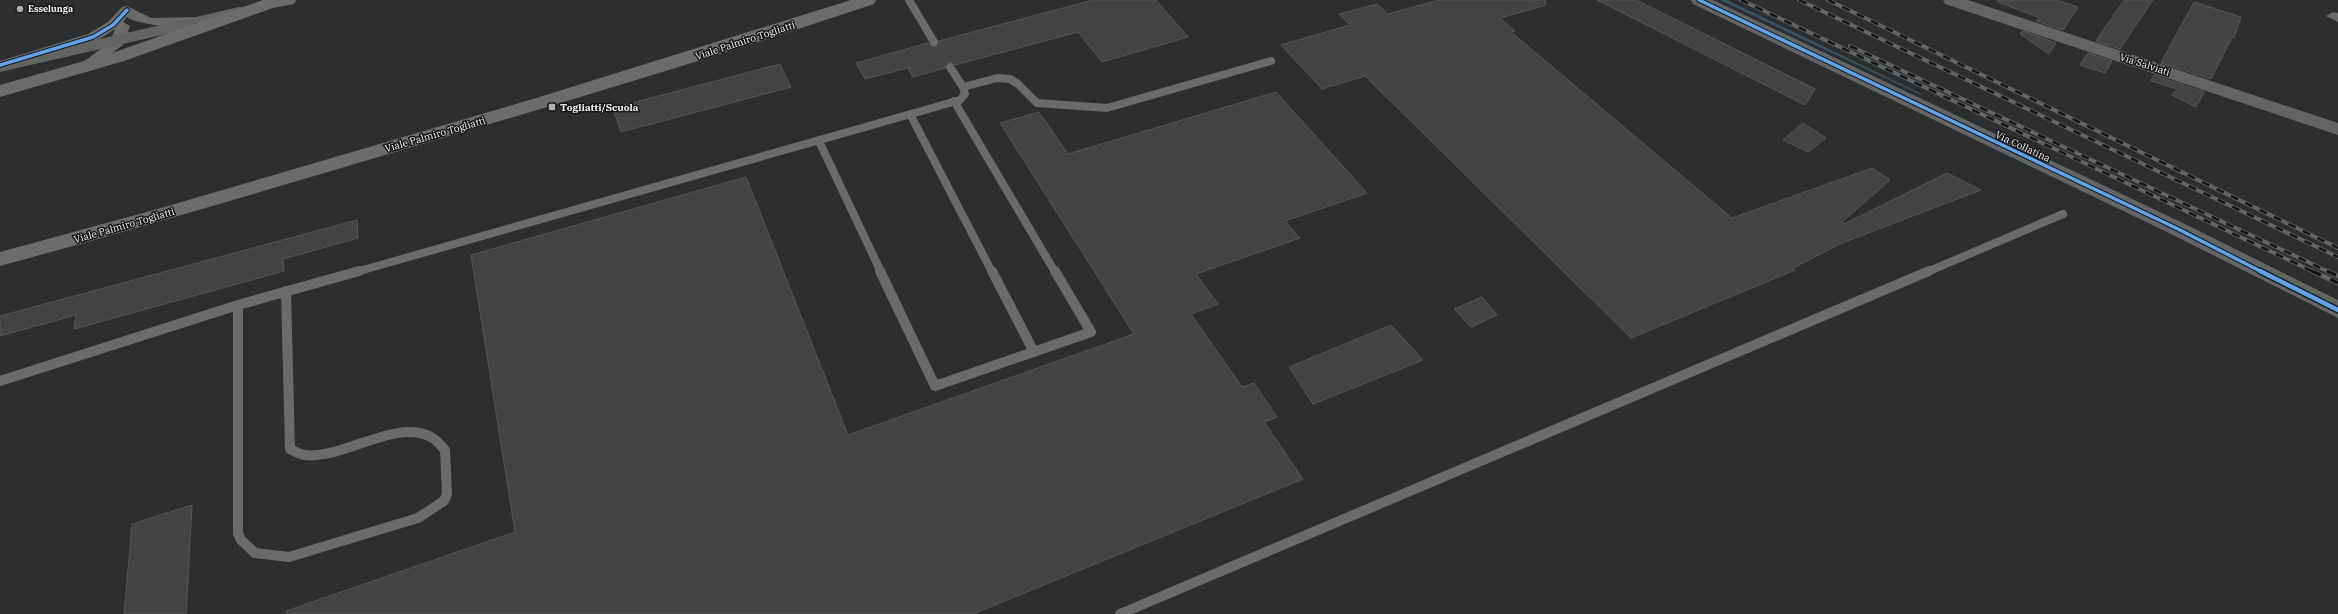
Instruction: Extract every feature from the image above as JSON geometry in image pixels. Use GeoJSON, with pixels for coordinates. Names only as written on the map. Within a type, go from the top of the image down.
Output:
{"type":"FeatureCollection","features":[{"type":"Feature","properties":{"kind":"main road"},"geometry":{"type":"LineString","coordinates":[[2,90],[84,68],[270,4],[288,0]]}},
{"type":"Feature","properties":{"kind":"main road","name":"Viale Palmiro Togliatti"},"geometry":{"type":"LineString","coordinates":[[0,259],[146,220],[607,84],[783,29],[868,0]]}},
{"type":"Feature","properties":{"kind":"street","name":"Via Collatina"},"geometry":{"type":"LineString","coordinates":[[1699,0],[2185,232],[2338,310]]}},
{"type":"Feature","properties":{"kind":"street","name":"Via Salviati"},"geometry":{"type":"LineString","coordinates":[[1951,0],[2338,129]]}},
{"type":"Feature","properties":{"kind":"street"},"geometry":{"type":"LineString","coordinates":[[0,66],[119,41],[270,4]]}},
{"type":"Feature","properties":{"kind":"street"},"geometry":{"type":"LineString","coordinates":[[127,5],[136,18],[147,21],[202,21]]}},
{"type":"Feature","properties":{"kind":"street"},"geometry":{"type":"LineString","coordinates":[[84,68],[119,41],[127,5]]}},
{"type":"Feature","properties":{"kind":"street"},"geometry":{"type":"LineString","coordinates":[[0,66],[93,37],[114,25],[127,5]]}},
{"type":"Feature","properties":{"kind":"lane"},"geometry":{"type":"LineString","coordinates":[[909,0],[934,42]]}},
{"type":"Feature","properties":{"kind":"lane"},"geometry":{"type":"LineString","coordinates":[[963,87],[996,79],[1008,78],[1016,82],[1028,99],[1037,103],[1107,108],[1271,61]]}},
{"type":"Feature","properties":{"kind":"lane"},"geometry":{"type":"LineString","coordinates":[[0,381],[238,305],[954,101],[963,97],[963,87],[950,67]]}},
{"type":"Feature","properties":{"kind":"lane"},"geometry":{"type":"LineString","coordinates":[[819,140],[935,386],[1090,332],[954,101]]}},
{"type":"Feature","properties":{"kind":"lane"},"geometry":{"type":"LineString","coordinates":[[910,114],[1034,352]]}},
{"type":"Feature","properties":{"kind":"lane"},"geometry":{"type":"LineString","coordinates":[[1120,614],[2063,214]]}},
{"type":"Feature","properties":{"kind":"lane"},"geometry":{"type":"LineString","coordinates":[[238,305],[238,534],[241,540],[255,553],[289,557],[418,518],[444,501],[447,494],[445,450],[432,437],[417,434],[401,434],[320,454],[303,455],[290,449],[286,291]]}},
{"type":"Feature","properties":{"kind":"shaded area"},"geometry":{"type":"Polygon","coordinates":[[[1720,0],[1727,0],[1922,94],[1921,95],[1720,0]]]}},
{"type":"Feature","properties":{"kind":"building"},"geometry":{"type":"Polygon","coordinates":[[[1093,0],[1156,0],[1188,37],[1102,62],[1078,32],[955,65],[949,62],[945,64],[945,68],[913,77],[908,68],[865,79],[856,63],[928,43],[934,47],[939,45],[939,41],[1093,0]]]}},
{"type":"Feature","properties":{"kind":"building"},"geometry":{"type":"Polygon","coordinates":[[[1439,0],[1545,0],[1546,5],[1500,18],[1515,31],[1511,32],[1732,218],[1872,168],[1890,180],[1842,222],[1844,224],[1947,173],[1981,190],[1842,243],[1793,268],[1795,270],[1631,338],[1365,76],[1322,89],[1281,45],[1350,25],[1339,14],[1377,4],[1388,14],[1439,0]]]}},
{"type":"Feature","properties":{"kind":"building"},"geometry":{"type":"Polygon","coordinates":[[[1597,0],[1636,0],[1815,89],[1805,105],[1597,0]]]}},
{"type":"Feature","properties":{"kind":"building"},"geometry":{"type":"Polygon","coordinates":[[[1998,0],[2056,0],[2078,7],[2063,30],[2036,21],[2040,18],[1998,2],[1998,0]]]}},
{"type":"Feature","properties":{"kind":"building"},"geometry":{"type":"Polygon","coordinates":[[[2124,0],[2153,0],[2120,49],[2096,41],[2124,0]]]}},
{"type":"Feature","properties":{"kind":"building"},"geometry":{"type":"Polygon","coordinates":[[[2194,2],[2241,17],[2234,38],[2232,37],[2211,79],[2161,63],[2194,2]]]}},
{"type":"Feature","properties":{"kind":"building"},"geometry":{"type":"Polygon","coordinates":[[[2023,31],[2056,43],[2049,54],[2020,34],[2023,31]]]}},
{"type":"Feature","properties":{"kind":"building"},"geometry":{"type":"Polygon","coordinates":[[[2088,53],[2112,61],[2105,73],[2080,65],[2088,53]]]}},
{"type":"Feature","properties":{"kind":"building"},"geometry":{"type":"Polygon","coordinates":[[[780,64],[791,87],[621,132],[613,108],[780,64]]]}},
{"type":"Feature","properties":{"kind":"building"},"geometry":{"type":"Polygon","coordinates":[[[2154,75],[2204,92],[2196,107],[2172,95],[2177,89],[2151,81],[2154,75]]]}},
{"type":"Feature","properties":{"kind":"building"},"geometry":{"type":"Polygon","coordinates":[[[1276,92],[1367,193],[1285,221],[1300,238],[1196,274],[1218,304],[1191,314],[1242,387],[1254,383],[1277,417],[1264,422],[1303,479],[973,614],[287,614],[286,611],[515,532],[471,255],[746,177],[848,435],[1134,334],[1000,123],[1039,112],[1068,154],[1276,92]]]}},
{"type":"Feature","properties":{"kind":"building"},"geometry":{"type":"Polygon","coordinates":[[[1803,123],[1826,138],[1808,152],[1783,140],[1803,123]]]}},
{"type":"Feature","properties":{"kind":"building"},"geometry":{"type":"Polygon","coordinates":[[[357,220],[358,238],[283,259],[284,271],[74,329],[76,315],[0,336],[0,316],[357,220]]]}},
{"type":"Feature","properties":{"kind":"building"},"geometry":{"type":"Polygon","coordinates":[[[1482,297],[1497,315],[1471,327],[1454,309],[1482,297]]]}},
{"type":"Feature","properties":{"kind":"building"},"geometry":{"type":"Polygon","coordinates":[[[1391,325],[1423,360],[1313,404],[1289,367],[1391,325]]]}},
{"type":"Feature","properties":{"kind":"building"},"geometry":{"type":"Polygon","coordinates":[[[192,505],[186,614],[124,614],[132,524],[192,505]]]}},
{"type":"Feature","properties":{"kind":"railway"},"geometry":{"type":"LineString","coordinates":[[1741,0],[2314,272]]}},
{"type":"Feature","properties":{"kind":"railway"},"geometry":{"type":"LineString","coordinates":[[1799,0],[2338,257]]}},
{"type":"Feature","properties":{"kind":"railway"},"geometry":{"type":"LineString","coordinates":[[1828,0],[2338,248]]}},
{"type":"Feature","properties":{"kind":"railway"},"geometry":{"type":"LineString","coordinates":[[1850,46],[2329,272]]}},
{"type":"Feature","properties":{"kind":"railway"},"geometry":{"type":"LineString","coordinates":[[2312,271],[2338,283]]}},
{"type":"Feature","properties":{"kind":"railway"},"geometry":{"type":"LineString","coordinates":[[2327,271],[2338,276]]}},
{"type":"Feature","properties":{"kind":"cycle path"},"geometry":{"type":"LineString","coordinates":[[1699,0],[2178,229],[2338,310]]}},
{"type":"Feature","properties":{"kind":"cycle path"},"geometry":{"type":"LineString","coordinates":[[0,65],[93,37],[113,25],[127,10]]}},
{"type":"Feature","properties":{"kind":"place","name":"Esselunga"},"geometry":{"type":"Point","coordinates":[20,9]}},
{"type":"Feature","properties":{"kind":"place","name":"Togliatti/Scuola"},"geometry":{"type":"Point","coordinates":[552,107]}}]}
